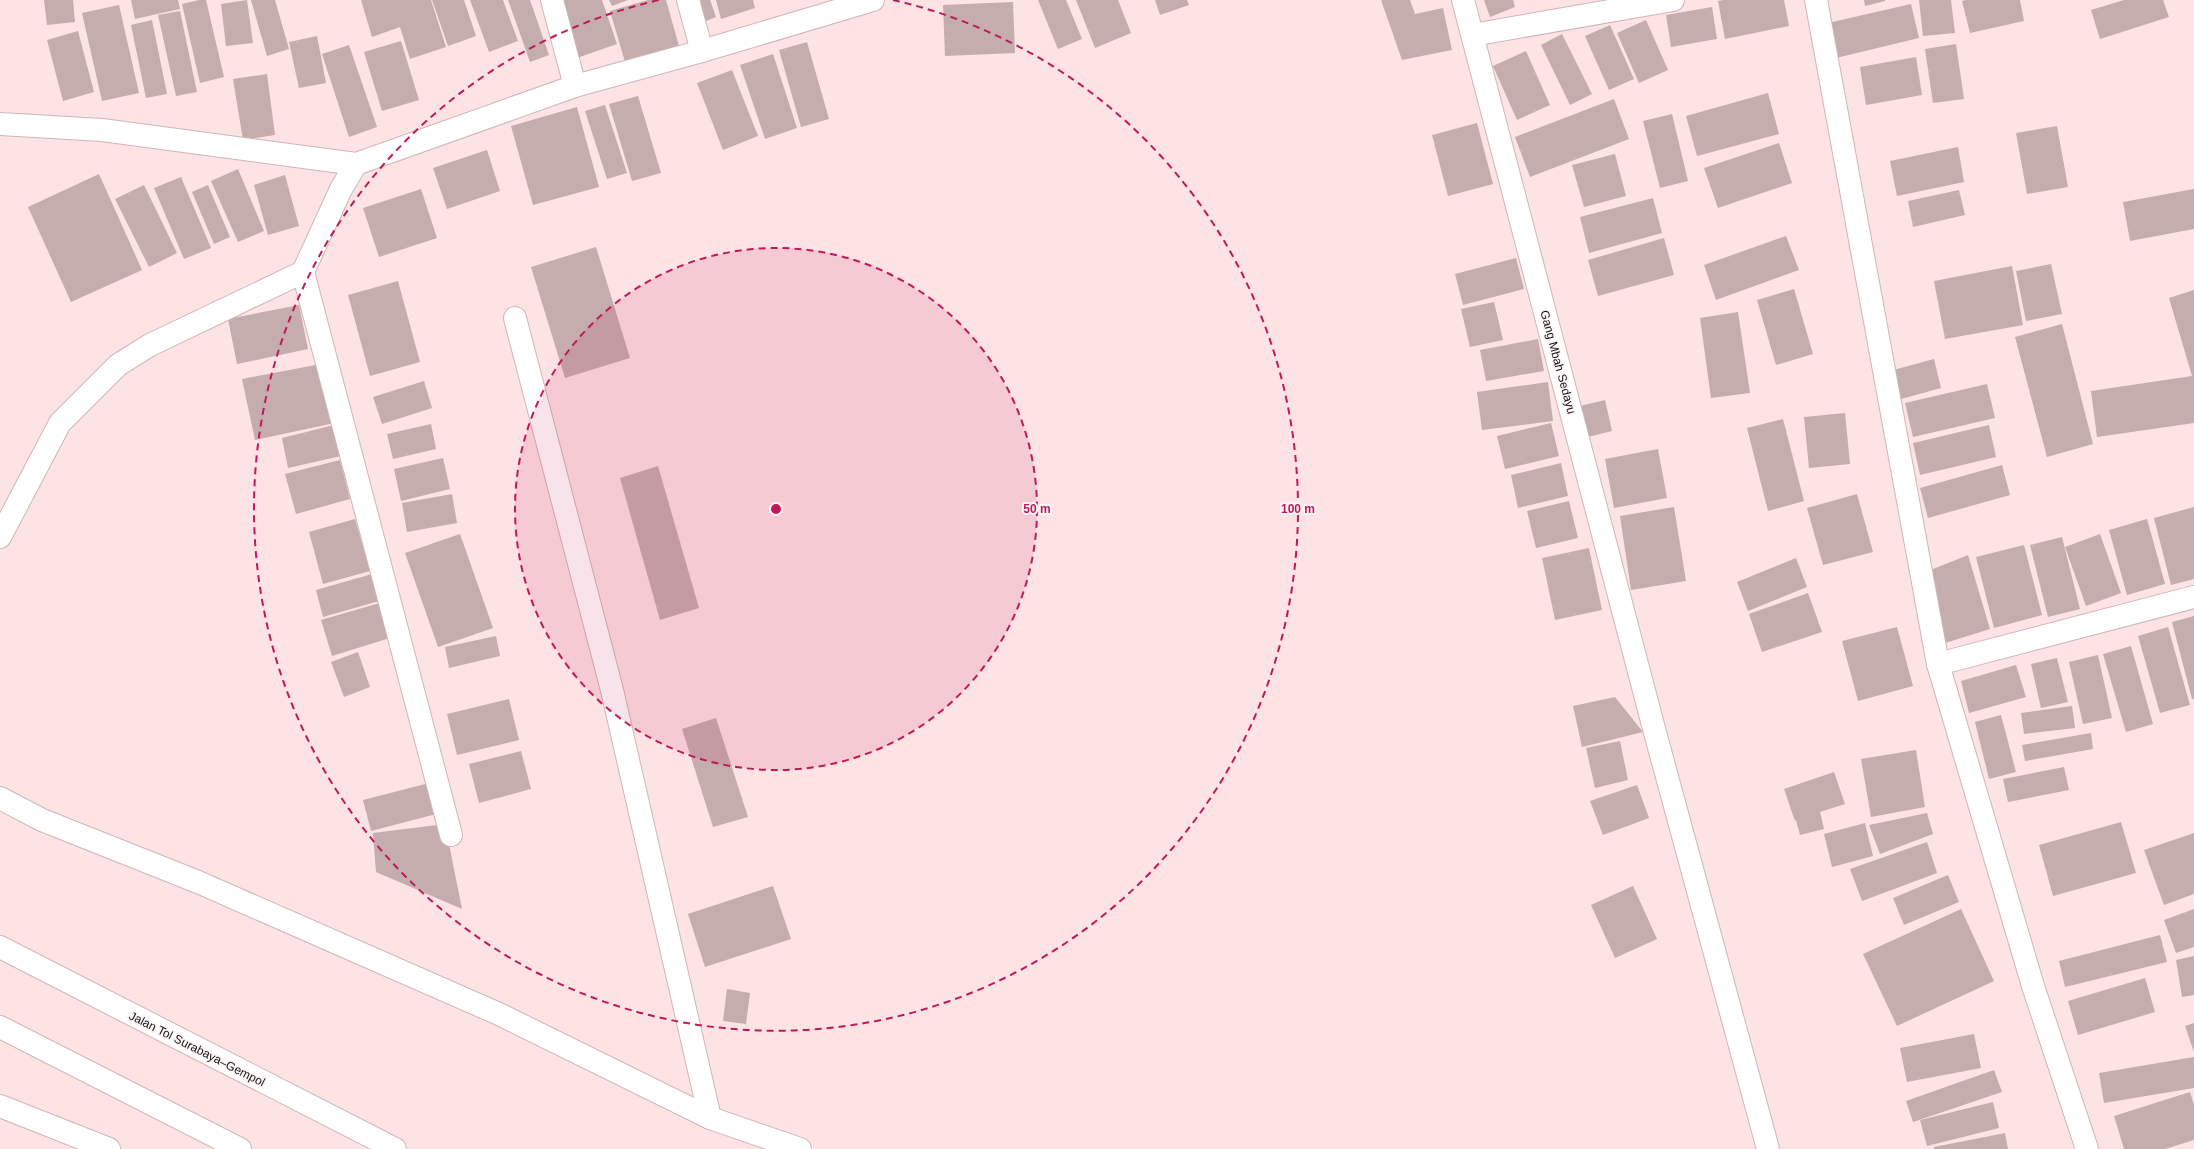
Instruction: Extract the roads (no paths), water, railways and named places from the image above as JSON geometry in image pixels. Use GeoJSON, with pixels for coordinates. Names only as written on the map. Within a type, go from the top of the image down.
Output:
{"type":"FeatureCollection","features":[{"type":"Feature","properties":{"kind":"main road"},"geometry":{"type":"LineString","coordinates":[[552,0],[575,86]]}},
{"type":"Feature","properties":{"kind":"main road"},"geometry":{"type":"LineString","coordinates":[[688,0],[702,51]]}},
{"type":"Feature","properties":{"kind":"main road"},"geometry":{"type":"LineString","coordinates":[[0,124],[102,130],[356,164],[575,86],[702,51],[873,0]]}},
{"type":"Feature","properties":{"kind":"main road","name":"Gang Mbah Sedayu"},"geometry":{"type":"LineString","coordinates":[[1463,0],[1653,725],[1768,1149]]}},
{"type":"Feature","properties":{"kind":"main road"},"geometry":{"type":"LineString","coordinates":[[1472,36],[1673,0]]}},
{"type":"Feature","properties":{"kind":"main road"},"geometry":{"type":"LineString","coordinates":[[1816,0],[1938,664],[2033,986],[2087,1149]]}},
{"type":"Feature","properties":{"kind":"main road"},"geometry":{"type":"LineString","coordinates":[[356,164],[341,189],[303,272],[451,835]]}},
{"type":"Feature","properties":{"kind":"main road"},"geometry":{"type":"LineString","coordinates":[[0,537],[60,423],[118,364],[150,345],[303,272]]}},
{"type":"Feature","properties":{"kind":"main road"},"geometry":{"type":"LineString","coordinates":[[515,318],[612,690],[710,1118]]}},
{"type":"Feature","properties":{"kind":"main road"},"geometry":{"type":"LineString","coordinates":[[1938,664],[2194,597]]}},
{"type":"Feature","properties":{"kind":"main road"},"geometry":{"type":"LineString","coordinates":[[0,798],[42,820],[198,882],[499,1014],[710,1118],[800,1149]]}},
{"type":"Feature","properties":{"kind":"main road","name":"Jalan Tol Surabaya–Gempol"},"geometry":{"type":"LineString","coordinates":[[0,948],[395,1149]]}},
{"type":"Feature","properties":{"kind":"main road"},"geometry":{"type":"LineString","coordinates":[[0,1027],[240,1149]]}},
{"type":"Feature","properties":{"kind":"main road"},"geometry":{"type":"LineString","coordinates":[[0,1106],[109,1149]]}}]}
